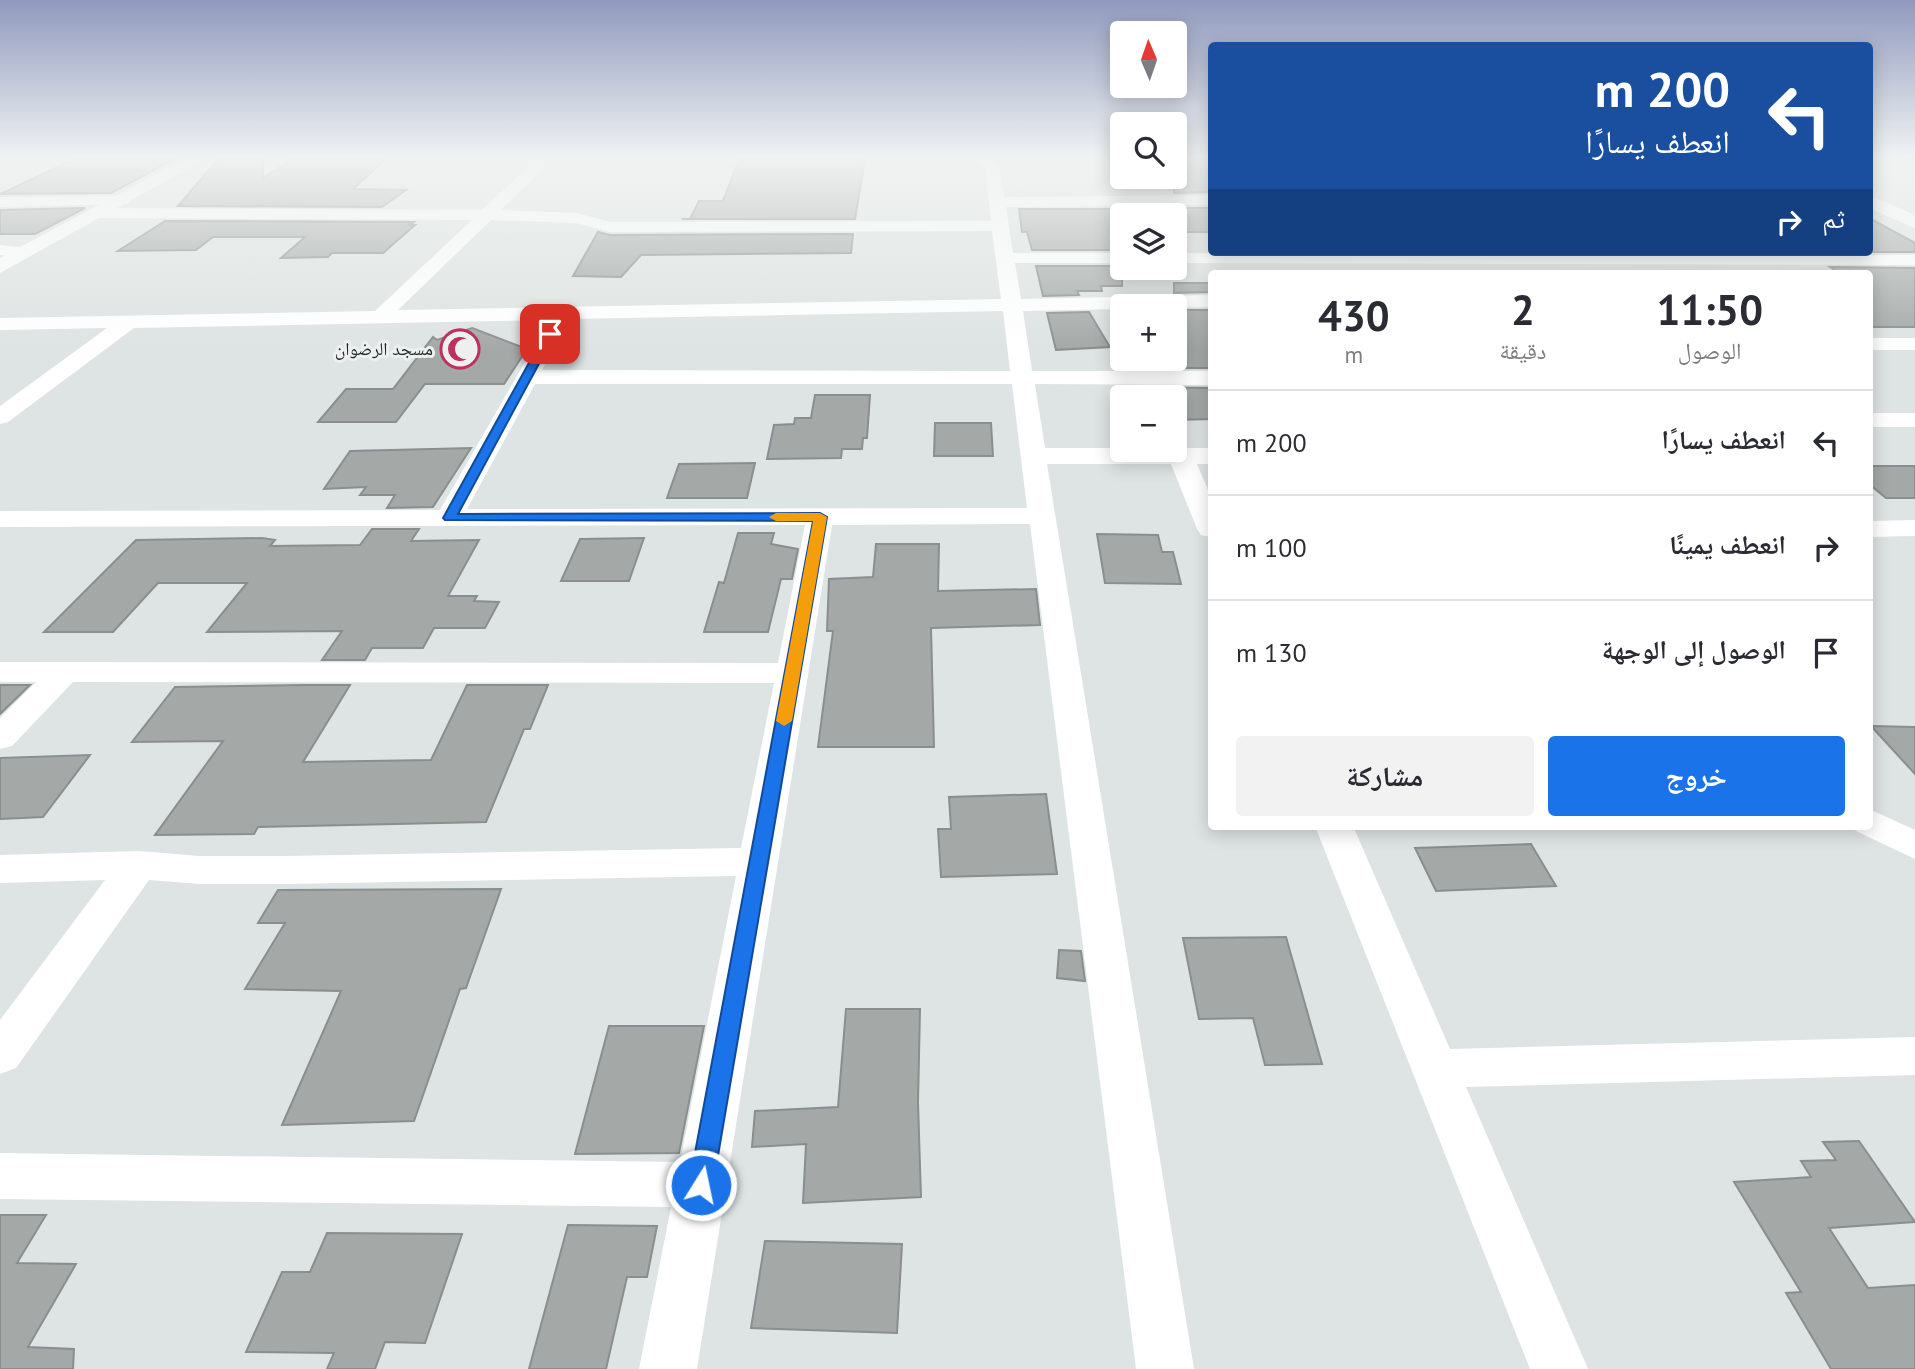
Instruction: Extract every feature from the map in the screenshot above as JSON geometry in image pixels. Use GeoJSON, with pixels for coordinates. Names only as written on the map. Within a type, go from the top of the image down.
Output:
{"type":"FeatureCollection","features":[{"type":"Feature","properties":{"kind":"street"},"geometry":{"type":"LineString","coordinates":[[0,267],[85,221]]}},
{"type":"Feature","properties":{"kind":"street"},"geometry":{"type":"LineString","coordinates":[[381,316],[484,221]]}},
{"type":"Feature","properties":{"kind":"street"},"geometry":{"type":"LineString","coordinates":[[588,221],[610,227],[1001,229],[1060,221]]}},
{"type":"Feature","properties":{"kind":"street"},"geometry":{"type":"LineString","coordinates":[[1000,221],[1165,1369]]}},
{"type":"Feature","properties":{"kind":"street"},"geometry":{"type":"LineString","coordinates":[[1001,229],[1110,255]]}},
{"type":"Feature","properties":{"kind":"street"},"geometry":{"type":"LineString","coordinates":[[0,250],[26,253]]}},
{"type":"Feature","properties":{"kind":"street"},"geometry":{"type":"LineString","coordinates":[[1187,258],[1413,256],[1915,260]]}},
{"type":"Feature","properties":{"kind":"street"},"geometry":{"type":"LineString","coordinates":[[1581,259],[1594,270]]}},
{"type":"Feature","properties":{"kind":"street"},"geometry":{"type":"LineString","coordinates":[[0,324],[1208,301]]}},
{"type":"Feature","properties":{"kind":"street"},"geometry":{"type":"LineString","coordinates":[[449,518],[563,313]]}},
{"type":"Feature","properties":{"kind":"street"},"geometry":{"type":"LineString","coordinates":[[0,417],[130,321]]}},
{"type":"Feature","properties":{"kind":"street"},"geometry":{"type":"LineString","coordinates":[[1873,344],[1915,344]]}},
{"type":"Feature","properties":{"kind":"street"},"geometry":{"type":"LineString","coordinates":[[526,377],[1208,378]]}},
{"type":"Feature","properties":{"kind":"street"},"geometry":{"type":"LineString","coordinates":[[1873,420],[1915,420]]}},
{"type":"Feature","properties":{"kind":"street"},"geometry":{"type":"LineString","coordinates":[[1034,456],[1110,456]]}},
{"type":"Feature","properties":{"kind":"street"},"geometry":{"type":"LineString","coordinates":[[1187,456],[1208,456]]}},
{"type":"Feature","properties":{"kind":"street"},"geometry":{"type":"LineString","coordinates":[[1183,462],[1208,523]]}},
{"type":"Feature","properties":{"kind":"street"},"geometry":{"type":"LineString","coordinates":[[0,519],[1042,516]]}},
{"type":"Feature","properties":{"kind":"street"},"geometry":{"type":"LineString","coordinates":[[668,1369],[820,517]]}},
{"type":"Feature","properties":{"kind":"street"},"geometry":{"type":"LineString","coordinates":[[1873,529],[1915,528]]}},
{"type":"Feature","properties":{"kind":"street"},"geometry":{"type":"LineString","coordinates":[[0,671],[792,673]]}},
{"type":"Feature","properties":{"kind":"street"},"geometry":{"type":"LineString","coordinates":[[0,738],[65,671]]}},
{"type":"Feature","properties":{"kind":"street"},"geometry":{"type":"LineString","coordinates":[[1873,824],[1915,846]]}},
{"type":"Feature","properties":{"kind":"street"},"geometry":{"type":"LineString","coordinates":[[1336,830],[1559,1369]]}},
{"type":"Feature","properties":{"kind":"street"},"geometry":{"type":"LineString","coordinates":[[0,869],[138,864],[200,870],[285,870],[759,862]]}},
{"type":"Feature","properties":{"kind":"street"},"geometry":{"type":"LineString","coordinates":[[0,1055],[138,864]]}},
{"type":"Feature","properties":{"kind":"street"},"geometry":{"type":"LineString","coordinates":[[1435,1069],[1915,1056]]}},
{"type":"Feature","properties":{"kind":"street"},"geometry":{"type":"LineString","coordinates":[[0,1176],[701,1185]]}},
{"type":"Feature","properties":{"kind":"building"},"geometry":{"type":"Polygon","coordinates":[[[0,221],[60,221],[35,234],[0,234],[0,221]]]}},
{"type":"Feature","properties":{"kind":"building"},"geometry":{"type":"Polygon","coordinates":[[[165,221],[414,222],[410,225],[415,225],[383,253],[332,253],[328,257],[281,258],[305,237],[213,237],[196,250],[118,251],[165,221]]]}},
{"type":"Feature","properties":{"kind":"building"},"geometry":{"type":"Polygon","coordinates":[[[1021,221],[1110,221],[1110,250],[1032,250],[1027,232],[1022,232],[1021,221]]]}},
{"type":"Feature","properties":{"kind":"building"},"geometry":{"type":"Polygon","coordinates":[[[1187,221],[1208,221],[1208,232],[1187,232],[1187,221]]]}},
{"type":"Feature","properties":{"kind":"building"},"geometry":{"type":"Polygon","coordinates":[[[1873,221],[1915,243],[1915,252],[1873,252],[1873,221]]]}},
{"type":"Feature","properties":{"kind":"building"},"geometry":{"type":"Polygon","coordinates":[[[598,232],[610,235],[853,234],[851,253],[641,255],[621,277],[573,276],[598,232]]]}},
{"type":"Feature","properties":{"kind":"building"},"geometry":{"type":"Polygon","coordinates":[[[1036,266],[1110,266],[1110,280],[1122,280],[1122,286],[1101,286],[1102,291],[1077,291],[1079,295],[1043,296],[1036,266]]]}},
{"type":"Feature","properties":{"kind":"building"},"geometry":{"type":"Polygon","coordinates":[[[1830,267],[1915,268],[1915,327],[1873,327],[1873,270],[1834,270],[1830,267]]]}},
{"type":"Feature","properties":{"kind":"building"},"geometry":{"type":"Polygon","coordinates":[[[1174,283],[1208,283],[1208,292],[1174,293],[1174,283]]]}},
{"type":"Feature","properties":{"kind":"building"},"geometry":{"type":"Polygon","coordinates":[[[1187,310],[1208,310],[1208,368],[1187,368],[1187,310]]]}},
{"type":"Feature","properties":{"kind":"building"},"geometry":{"type":"Polygon","coordinates":[[[1089,312],[1110,347],[1056,350],[1047,313],[1089,312]]]}},
{"type":"Feature","properties":{"kind":"building"},"geometry":{"type":"Polygon","coordinates":[[[472,328],[527,349],[504,384],[425,384],[396,422],[318,422],[346,389],[393,389],[433,337],[437,340],[472,328]]]}},
{"type":"Feature","properties":{"kind":"building"},"geometry":{"type":"Polygon","coordinates":[[[1187,388],[1208,388],[1208,419],[1187,420],[1187,388]]]}},
{"type":"Feature","properties":{"kind":"building"},"geometry":{"type":"Polygon","coordinates":[[[815,395],[870,395],[867,438],[863,438],[862,449],[842,449],[841,458],[767,459],[774,425],[794,424],[795,418],[811,418],[815,395]]]}},
{"type":"Feature","properties":{"kind":"building"},"geometry":{"type":"Polygon","coordinates":[[[935,423],[991,423],[993,456],[934,456],[935,423]]]}},
{"type":"Feature","properties":{"kind":"building"},"geometry":{"type":"Polygon","coordinates":[[[471,448],[433,507],[387,508],[395,495],[360,495],[366,487],[324,489],[350,451],[471,448]]]}},
{"type":"Feature","properties":{"kind":"building"},"geometry":{"type":"Polygon","coordinates":[[[755,463],[747,498],[667,498],[679,464],[755,463]]]}},
{"type":"Feature","properties":{"kind":"building"},"geometry":{"type":"Polygon","coordinates":[[[1873,466],[1915,466],[1915,498],[1886,498],[1873,487],[1873,466]]]}},
{"type":"Feature","properties":{"kind":"building"},"geometry":{"type":"Polygon","coordinates":[[[372,529],[419,529],[411,541],[479,540],[448,596],[477,596],[474,601],[499,602],[485,628],[434,628],[423,648],[372,648],[365,660],[322,660],[342,631],[207,632],[247,583],[158,583],[113,632],[44,632],[136,540],[262,538],[275,540],[270,546],[360,545],[372,529]]]}},
{"type":"Feature","properties":{"kind":"building"},"geometry":{"type":"Polygon","coordinates":[[[738,533],[774,533],[771,544],[798,549],[792,579],[781,579],[768,632],[704,632],[719,582],[724,583],[738,533]]]}},
{"type":"Feature","properties":{"kind":"building"},"geometry":{"type":"Polygon","coordinates":[[[1097,534],[1158,535],[1162,552],[1173,552],[1181,584],[1105,583],[1097,534]]]}},
{"type":"Feature","properties":{"kind":"building"},"geometry":{"type":"Polygon","coordinates":[[[644,538],[629,581],[561,581],[580,539],[644,538]]]}},
{"type":"Feature","properties":{"kind":"building"},"geometry":{"type":"Polygon","coordinates":[[[876,544],[939,544],[938,591],[1036,589],[1040,625],[931,628],[934,747],[818,747],[833,631],[827,631],[829,579],[873,577],[876,544]]]}},
{"type":"Feature","properties":{"kind":"building"},"geometry":{"type":"Polygon","coordinates":[[[0,685],[30,685],[0,714],[0,685]]]}},
{"type":"Feature","properties":{"kind":"building"},"geometry":{"type":"Polygon","coordinates":[[[350,685],[303,762],[431,760],[467,685],[548,685],[530,729],[524,729],[486,822],[258,827],[254,834],[155,835],[223,741],[132,742],[175,687],[350,685]]]}},
{"type":"Feature","properties":{"kind":"building"},"geometry":{"type":"Polygon","coordinates":[[[1873,726],[1915,727],[1915,774],[1873,728],[1873,726]]]}},
{"type":"Feature","properties":{"kind":"building"},"geometry":{"type":"Polygon","coordinates":[[[90,755],[43,817],[0,819],[0,758],[90,755]]]}},
{"type":"Feature","properties":{"kind":"building"},"geometry":{"type":"Polygon","coordinates":[[[1046,794],[1057,874],[941,877],[938,829],[951,829],[949,797],[1046,794]]]}},
{"type":"Feature","properties":{"kind":"building"},"geometry":{"type":"Polygon","coordinates":[[[1531,844],[1556,886],[1436,891],[1415,848],[1531,844]]]}},
{"type":"Feature","properties":{"kind":"building"},"geometry":{"type":"Polygon","coordinates":[[[501,889],[466,988],[460,989],[414,1121],[282,1125],[341,991],[245,989],[285,923],[258,923],[278,890],[501,889]]]}},
{"type":"Feature","properties":{"kind":"building"},"geometry":{"type":"Polygon","coordinates":[[[1286,937],[1322,1064],[1265,1065],[1253,1018],[1199,1019],[1183,938],[1286,937]]]}},
{"type":"Feature","properties":{"kind":"building"},"geometry":{"type":"Polygon","coordinates":[[[1059,950],[1081,951],[1085,981],[1057,978],[1059,950]]]}},
{"type":"Feature","properties":{"kind":"building"},"geometry":{"type":"Polygon","coordinates":[[[846,1009],[920,1009],[918,1103],[921,1197],[803,1203],[806,1144],[752,1147],[755,1111],[838,1107],[846,1009]]]}},
{"type":"Feature","properties":{"kind":"building"},"geometry":{"type":"Polygon","coordinates":[[[609,1026],[704,1026],[679,1153],[575,1154],[609,1026]]]}},
{"type":"Feature","properties":{"kind":"building"},"geometry":{"type":"Polygon","coordinates":[[[1859,1141],[1915,1222],[1829,1228],[1868,1288],[1915,1285],[1915,1369],[1831,1369],[1786,1293],[1801,1292],[1734,1182],[1811,1177],[1801,1161],[1836,1160],[1823,1142],[1859,1141]]]}},
{"type":"Feature","properties":{"kind":"building"},"geometry":{"type":"Polygon","coordinates":[[[0,1215],[46,1215],[17,1263],[76,1264],[28,1347],[74,1349],[73,1369],[0,1369],[0,1215]]]}},
{"type":"Feature","properties":{"kind":"building"},"geometry":{"type":"Polygon","coordinates":[[[568,1225],[657,1226],[647,1277],[627,1277],[606,1369],[529,1369],[568,1225]]]}},
{"type":"Feature","properties":{"kind":"building"},"geometry":{"type":"Polygon","coordinates":[[[327,1233],[462,1234],[425,1343],[385,1342],[375,1369],[327,1369],[334,1353],[246,1352],[282,1272],[310,1272],[327,1233]]]}},
{"type":"Feature","properties":{"kind":"building"},"geometry":{"type":"Polygon","coordinates":[[[765,1241],[902,1244],[897,1333],[751,1328],[765,1241]]]}},
{"type":"Feature","properties":{"kind":"slow traffic"},"geometry":{"type":"LineString","coordinates":[[776,517],[820,517],[784,721]]}},
{"type":"Feature","properties":{"kind":"place","name":"مسجد الرضوان"},"geometry":{"type":"Point","coordinates":[460,349]}},
{"type":"Feature","properties":{"kind":"route"},"geometry":{"type":"LineString","coordinates":[[550,334],[449,518],[820,517],[701,1185]]}}]}
